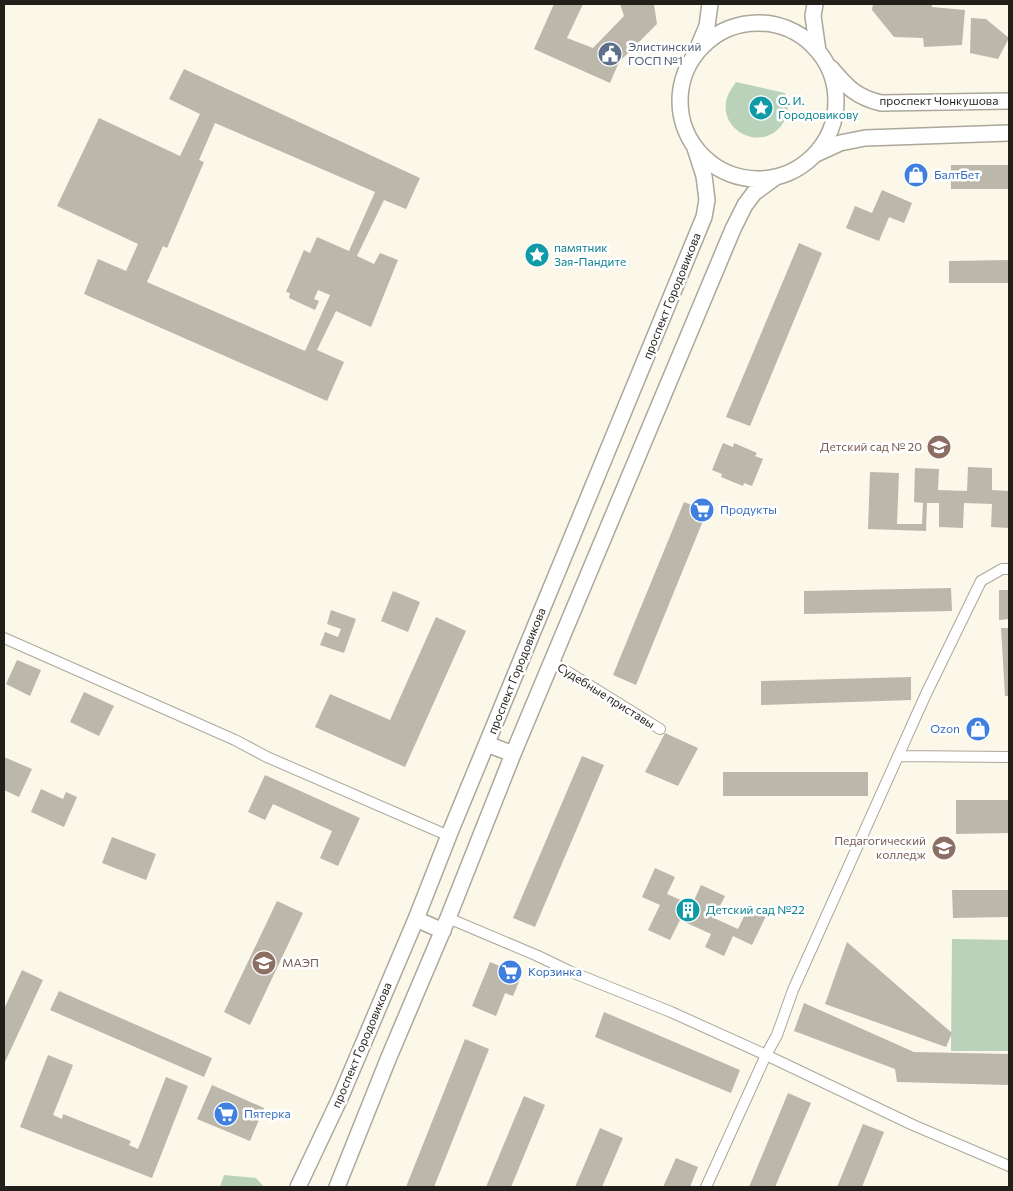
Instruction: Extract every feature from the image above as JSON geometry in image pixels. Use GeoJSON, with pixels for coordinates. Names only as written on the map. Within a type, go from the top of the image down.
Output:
{"type":"FeatureCollection","features":[{"type":"Feature","properties":{"kind":"street"},"geometry":{"type":"LineString","coordinates":[[710,4],[707,26],[683,79],[680,106],[685,128],[695,148],[711,164],[732,175],[754,179],[776,177]]}},
{"type":"Feature","properties":{"kind":"street"},"geometry":{"type":"LineString","coordinates":[[815,4],[813,16],[821,56]]}},
{"type":"Feature","properties":{"kind":"street"},"geometry":{"type":"LineString","coordinates":[[695,55],[715,36],[735,27],[758,24],[780,27],[801,36],[821,56],[830,70],[836,92],[835,115],[828,136],[815,155]]}},
{"type":"Feature","properties":{"kind":"street","name":"проспект Чонкушова"},"geometry":{"type":"LineString","coordinates":[[821,56],[844,83],[859,96],[867,100],[881,103],[1009,102]]}},
{"type":"Feature","properties":{"kind":"street"},"geometry":{"type":"LineString","coordinates":[[337,1187],[552,662],[733,229],[745,205],[754,193],[776,177],[797,169],[815,155],[840,143],[865,138],[1009,133]]}},
{"type":"Feature","properties":{"kind":"street","name":"проспект Городовикова"},"geometry":{"type":"LineString","coordinates":[[298,1187],[341,1096],[416,919],[704,217],[707,200],[704,176],[695,148]]}},
{"type":"Feature","properties":{"kind":"street"},"geometry":{"type":"LineString","coordinates":[[706,1187],[766,1055],[778,1035],[792,990],[926,694],[981,581],[1002,569],[1009,569]]}},
{"type":"Feature","properties":{"kind":"street"},"geometry":{"type":"LineString","coordinates":[[4,638],[235,740],[267,757],[449,836]]}},
{"type":"Feature","properties":{"kind":"street","name":"Судебные приставы"},"geometry":{"type":"LineString","coordinates":[[552,662],[660,729]]}},
{"type":"Feature","properties":{"kind":"street"},"geometry":{"type":"LineString","coordinates":[[487,744],[514,754]]}},
{"type":"Feature","properties":{"kind":"street"},"geometry":{"type":"LineString","coordinates":[[898,756],[1009,757]]}},
{"type":"Feature","properties":{"kind":"street"},"geometry":{"type":"LineString","coordinates":[[416,919],[446,924],[538,956],[568,971],[671,1012],[913,1124],[1009,1166]]}},
{"type":"Feature","properties":{"kind":"green space"},"geometry":{"type":"Polygon","coordinates":[[[736,82],[785,93],[788,106],[786,118],[781,126],[772,134],[762,137],[751,137],[741,133],[733,126],[728,118],[726,107],[728,95],[736,82]]]}},
{"type":"Feature","properties":{"kind":"green space"},"geometry":{"type":"Polygon","coordinates":[[[952,939],[1009,940],[1009,1051],[951,1051],[952,939]]]}},
{"type":"Feature","properties":{"kind":"green space"},"geometry":{"type":"Polygon","coordinates":[[[224,1175],[256,1178],[264,1187],[220,1187],[224,1175]]]}},
{"type":"Feature","properties":{"kind":"building"},"geometry":{"type":"Polygon","coordinates":[[[554,4],[583,4],[567,38],[593,48],[624,16],[620,4],[654,4],[657,24],[619,62],[610,83],[534,49],[554,4]]]}},
{"type":"Feature","properties":{"kind":"building"},"geometry":{"type":"Polygon","coordinates":[[[873,4],[932,4],[932,7],[965,10],[962,45],[924,47],[923,38],[894,37],[872,10],[873,4]]]}},
{"type":"Feature","properties":{"kind":"building"},"geometry":{"type":"Polygon","coordinates":[[[971,18],[986,19],[1009,38],[998,59],[970,53],[971,18]]]}},
{"type":"Feature","properties":{"kind":"building"},"geometry":{"type":"Polygon","coordinates":[[[184,69],[420,178],[406,209],[384,200],[357,256],[374,264],[380,253],[398,260],[371,327],[336,311],[317,350],[344,362],[327,401],[84,294],[98,259],[126,271],[138,244],[57,206],[99,118],[180,156],[200,114],[169,99],[184,69]],[[215,123],[199,160],[204,162],[167,248],[163,246],[147,282],[305,351],[330,295],[318,290],[314,299],[319,301],[315,310],[289,298],[290,293],[286,292],[304,250],[310,253],[317,237],[349,251],[375,192],[215,123]]]}},
{"type":"Feature","properties":{"kind":"building"},"geometry":{"type":"Polygon","coordinates":[[[951,165],[1009,165],[1009,189],[951,189],[951,165]]]}},
{"type":"Feature","properties":{"kind":"building","name":"БалтБет"},"geometry":{"type":"Polygon","coordinates":[[[912,166],[925,172],[920,184],[907,179],[912,166]]]}},
{"type":"Feature","properties":{"kind":"building"},"geometry":{"type":"Polygon","coordinates":[[[882,190],[912,203],[904,223],[889,217],[879,241],[846,228],[855,206],[872,213],[882,190]]]}},
{"type":"Feature","properties":{"kind":"building"},"geometry":{"type":"Polygon","coordinates":[[[799,243],[822,253],[750,426],[726,417],[799,243]]]}},
{"type":"Feature","properties":{"kind":"building"},"geometry":{"type":"Polygon","coordinates":[[[1009,260],[1009,283],[949,283],[949,261],[1009,260]]]}},
{"type":"Feature","properties":{"kind":"building"},"geometry":{"type":"Polygon","coordinates":[[[723,443],[733,447],[734,443],[757,453],[755,456],[763,459],[752,486],[744,483],[743,486],[721,477],[722,474],[712,470],[723,443]]]}},
{"type":"Feature","properties":{"kind":"building","name":"Детский сад № 20"},"geometry":{"type":"Polygon","coordinates":[[[968,467],[992,468],[992,490],[1009,491],[1009,528],[991,527],[992,504],[964,503],[963,528],[939,527],[939,503],[927,503],[926,531],[868,529],[870,472],[899,473],[897,524],[922,524],[923,503],[914,502],[915,468],[939,469],[938,490],[967,491],[968,467]]]}},
{"type":"Feature","properties":{"kind":"building"},"geometry":{"type":"Polygon","coordinates":[[[684,502],[707,511],[636,685],[613,675],[684,502]]]}},
{"type":"Feature","properties":{"kind":"building"},"geometry":{"type":"Polygon","coordinates":[[[951,588],[952,611],[804,614],[804,591],[951,588]]]}},
{"type":"Feature","properties":{"kind":"building"},"geometry":{"type":"Polygon","coordinates":[[[999,590],[1009,590],[1009,619],[999,620],[999,590]]]}},
{"type":"Feature","properties":{"kind":"building"},"geometry":{"type":"Polygon","coordinates":[[[393,591],[420,602],[408,632],[381,621],[393,591]]]}},
{"type":"Feature","properties":{"kind":"building"},"geometry":{"type":"Polygon","coordinates":[[[331,610],[356,619],[344,653],[320,645],[325,632],[338,637],[341,629],[327,624],[331,610]]]}},
{"type":"Feature","properties":{"kind":"building"},"geometry":{"type":"Polygon","coordinates":[[[436,617],[466,631],[405,767],[315,727],[330,694],[390,720],[436,617]]]}},
{"type":"Feature","properties":{"kind":"building"},"geometry":{"type":"Polygon","coordinates":[[[1001,628],[1009,628],[1009,696],[1005,696],[1001,628]]]}},
{"type":"Feature","properties":{"kind":"building"},"geometry":{"type":"Polygon","coordinates":[[[17,660],[41,670],[30,696],[6,684],[17,660]]]}},
{"type":"Feature","properties":{"kind":"building"},"geometry":{"type":"Polygon","coordinates":[[[911,677],[911,700],[761,705],[761,681],[911,677]]]}},
{"type":"Feature","properties":{"kind":"building"},"geometry":{"type":"Polygon","coordinates":[[[84,692],[114,706],[99,736],[70,722],[84,692]]]}},
{"type":"Feature","properties":{"kind":"building"},"geometry":{"type":"Polygon","coordinates":[[[665,733],[698,748],[678,786],[645,772],[665,733]]]}},
{"type":"Feature","properties":{"kind":"building"},"geometry":{"type":"Polygon","coordinates":[[[582,756],[604,765],[535,927],[513,918],[582,756]]]}},
{"type":"Feature","properties":{"kind":"building"},"geometry":{"type":"Polygon","coordinates":[[[4,757],[32,769],[19,797],[4,790],[4,757]]]}},
{"type":"Feature","properties":{"kind":"building"},"geometry":{"type":"Polygon","coordinates":[[[723,772],[868,772],[868,796],[723,796],[723,772]]]}},
{"type":"Feature","properties":{"kind":"building"},"geometry":{"type":"Polygon","coordinates":[[[265,775],[360,818],[338,866],[320,858],[332,831],[273,804],[265,820],[248,812],[265,775]]]}},
{"type":"Feature","properties":{"kind":"building"},"geometry":{"type":"Polygon","coordinates":[[[41,789],[63,799],[66,792],[77,797],[64,827],[31,812],[41,789]]]}},
{"type":"Feature","properties":{"kind":"building"},"geometry":{"type":"Polygon","coordinates":[[[956,800],[1009,800],[1009,833],[956,834],[956,800]]]}},
{"type":"Feature","properties":{"kind":"building"},"geometry":{"type":"Polygon","coordinates":[[[112,837],[156,854],[146,880],[102,863],[112,837]]]}},
{"type":"Feature","properties":{"kind":"building","name":"Детский сад №22"},"geometry":{"type":"Polygon","coordinates":[[[655,868],[675,877],[667,894],[692,905],[701,885],[725,896],[714,918],[738,929],[749,906],[767,914],[752,945],[733,936],[724,956],[705,947],[711,934],[680,920],[670,940],[648,930],[660,905],[642,897],[655,868]]]}},
{"type":"Feature","properties":{"kind":"building"},"geometry":{"type":"Polygon","coordinates":[[[952,890],[1009,890],[1009,917],[953,918],[952,890]]]}},
{"type":"Feature","properties":{"kind":"building","name":"МАЭП"},"geometry":{"type":"Polygon","coordinates":[[[277,901],[303,913],[250,1025],[224,1012],[277,901]]]}},
{"type":"Feature","properties":{"kind":"building"},"geometry":{"type":"Polygon","coordinates":[[[847,942],[952,1033],[946,1047],[825,1004],[847,942]]]}},
{"type":"Feature","properties":{"kind":"building"},"geometry":{"type":"Polygon","coordinates":[[[490,962],[522,975],[513,996],[505,993],[496,1016],[472,1006],[490,962]]]}},
{"type":"Feature","properties":{"kind":"building"},"geometry":{"type":"Polygon","coordinates":[[[22,970],[43,980],[4,1064],[4,1009],[22,970]]]}},
{"type":"Feature","properties":{"kind":"building"},"geometry":{"type":"Polygon","coordinates":[[[59,991],[212,1058],[204,1077],[50,1010],[59,991]]]}},
{"type":"Feature","properties":{"kind":"building"},"geometry":{"type":"Polygon","coordinates":[[[804,1003],[914,1052],[1009,1054],[1009,1085],[897,1082],[895,1069],[794,1031],[804,1003]]]}},
{"type":"Feature","properties":{"kind":"building"},"geometry":{"type":"Polygon","coordinates":[[[604,1012],[740,1070],[731,1093],[595,1037],[604,1012]]]}},
{"type":"Feature","properties":{"kind":"building"},"geometry":{"type":"Polygon","coordinates":[[[465,1039],[489,1049],[434,1187],[406,1187],[465,1039]]]}},
{"type":"Feature","properties":{"kind":"building"},"geometry":{"type":"Polygon","coordinates":[[[48,1055],[73,1065],[53,1115],[62,1119],[63,1114],[131,1141],[129,1145],[138,1149],[166,1077],[188,1086],[152,1178],[20,1127],[48,1055]]]}},
{"type":"Feature","properties":{"kind":"building"},"geometry":{"type":"Polygon","coordinates":[[[212,1085],[264,1108],[250,1141],[197,1119],[212,1085]]]}},
{"type":"Feature","properties":{"kind":"building"},"geometry":{"type":"Polygon","coordinates":[[[788,1093],[811,1103],[775,1187],[749,1187],[788,1093]]]}},
{"type":"Feature","properties":{"kind":"building"},"geometry":{"type":"Polygon","coordinates":[[[524,1096],[545,1105],[511,1187],[486,1187],[524,1096]]]}},
{"type":"Feature","properties":{"kind":"building"},"geometry":{"type":"Polygon","coordinates":[[[863,1124],[884,1132],[862,1187],[837,1187],[863,1124]]]}},
{"type":"Feature","properties":{"kind":"building"},"geometry":{"type":"Polygon","coordinates":[[[600,1128],[623,1138],[602,1187],[575,1187],[600,1128]]]}},
{"type":"Feature","properties":{"kind":"building"},"geometry":{"type":"Polygon","coordinates":[[[676,1158],[698,1167],[690,1187],[663,1187],[676,1158]]]}},
{"type":"Feature","properties":{"kind":"place","name":"Элистинский ГОСП №1"},"geometry":{"type":"Point","coordinates":[610,54]}},
{"type":"Feature","properties":{"kind":"place","name":"О. И. Городовикову"},"geometry":{"type":"Point","coordinates":[761,108]}},
{"type":"Feature","properties":{"kind":"place","name":"БалтБет"},"geometry":{"type":"Point","coordinates":[916,175]}},
{"type":"Feature","properties":{"kind":"place","name":"памятник Зая-Пандите"},"geometry":{"type":"Point","coordinates":[537,255]}},
{"type":"Feature","properties":{"kind":"place","name":"Детский сад № 20"},"geometry":{"type":"Point","coordinates":[939,447]}},
{"type":"Feature","properties":{"kind":"place","name":"Продукты"},"geometry":{"type":"Point","coordinates":[702,510]}},
{"type":"Feature","properties":{"kind":"place","name":"Ozon"},"geometry":{"type":"Point","coordinates":[978,729]}},
{"type":"Feature","properties":{"kind":"place","name":"Педагогический колледж"},"geometry":{"type":"Point","coordinates":[944,848]}},
{"type":"Feature","properties":{"kind":"place","name":"Детский сад №22"},"geometry":{"type":"Point","coordinates":[688,910]}},
{"type":"Feature","properties":{"kind":"place","name":"МАЭП"},"geometry":{"type":"Point","coordinates":[264,963]}},
{"type":"Feature","properties":{"kind":"place","name":"Корзинка"},"geometry":{"type":"Point","coordinates":[510,972]}},
{"type":"Feature","properties":{"kind":"place","name":"Пятерка"},"geometry":{"type":"Point","coordinates":[226,1114]}}]}
